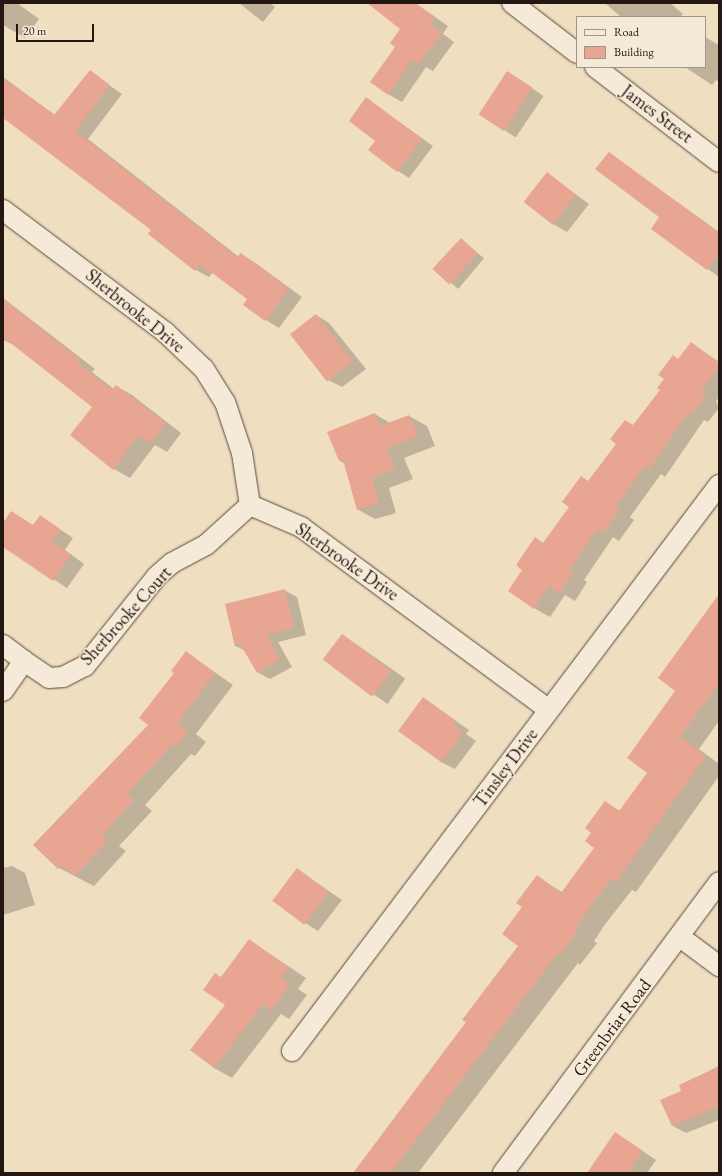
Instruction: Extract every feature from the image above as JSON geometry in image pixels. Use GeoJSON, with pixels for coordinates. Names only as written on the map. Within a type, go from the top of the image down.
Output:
{"type":"FeatureCollection","features":[{"type":"Feature","properties":{"kind":"street"},"geometry":{"type":"LineString","coordinates":[[512,3],[576,52]]}},
{"type":"Feature","properties":{"kind":"street","name":"James Street"},"geometry":{"type":"LineString","coordinates":[[596,68],[719,162]]}},
{"type":"Feature","properties":{"kind":"street","name":"Sherbrooke Drive"},"geometry":{"type":"LineString","coordinates":[[3,210],[166,333],[204,369],[225,402],[242,453],[250,505],[301,527],[549,710]]}},
{"type":"Feature","properties":{"kind":"street","name":"Tinsley Drive"},"geometry":{"type":"LineString","coordinates":[[292,1051],[719,485]]}},
{"type":"Feature","properties":{"kind":"street","name":"Sherbrooke Court"},"geometry":{"type":"LineString","coordinates":[[3,645],[49,678],[63,677],[85,666],[157,576],[172,563],[206,545],[250,505]]}},
{"type":"Feature","properties":{"kind":"street"},"geometry":{"type":"LineString","coordinates":[[3,691],[24,661]]}},
{"type":"Feature","properties":{"kind":"street","name":"Greenbriar Road"},"geometry":{"type":"LineString","coordinates":[[503,1173],[680,937],[719,882]]}},
{"type":"Feature","properties":{"kind":"street"},"geometry":{"type":"LineString","coordinates":[[680,937],[719,966]]}},
{"type":"Feature","properties":{"kind":"building"},"geometry":{"type":"Polygon","coordinates":[[[367,3],[415,3],[435,17],[430,25],[442,33],[419,64],[412,59],[388,95],[370,82],[395,47],[390,43],[400,29],[367,3]]]}},
{"type":"Feature","properties":{"kind":"building"},"geometry":{"type":"Polygon","coordinates":[[[90,70],[110,85],[75,131],[237,257],[241,253],[289,289],[265,321],[243,305],[247,299],[200,264],[195,271],[148,234],[151,230],[3,118],[3,78],[54,115],[90,70]]]}},
{"type":"Feature","properties":{"kind":"building"},"geometry":{"type":"Polygon","coordinates":[[[507,71],[532,87],[504,131],[479,115],[507,71]]]}},
{"type":"Feature","properties":{"kind":"building"},"geometry":{"type":"Polygon","coordinates":[[[366,97],[422,139],[397,172],[368,150],[375,141],[349,121],[366,97]]]}},
{"type":"Feature","properties":{"kind":"building"},"geometry":{"type":"Polygon","coordinates":[[[609,152],[719,233],[719,254],[707,270],[651,229],[659,217],[595,169],[609,152]]]}},
{"type":"Feature","properties":{"kind":"building"},"geometry":{"type":"Polygon","coordinates":[[[547,172],[576,195],[553,225],[524,202],[547,172]]]}},
{"type":"Feature","properties":{"kind":"building"},"geometry":{"type":"Polygon","coordinates":[[[461,238],[478,254],[449,284],[432,269],[461,238]]]}},
{"type":"Feature","properties":{"kind":"building"},"geometry":{"type":"Polygon","coordinates":[[[3,299],[79,359],[77,362],[112,390],[116,385],[166,423],[151,443],[138,436],[113,470],[70,435],[92,407],[3,337],[3,299]]]}},
{"type":"Feature","properties":{"kind":"building"},"geometry":{"type":"Polygon","coordinates":[[[316,314],[353,361],[327,382],[290,334],[316,314]]]}},
{"type":"Feature","properties":{"kind":"building"},"geometry":{"type":"Polygon","coordinates":[[[691,342],[719,363],[719,368],[701,391],[707,395],[692,414],[689,412],[649,469],[645,466],[615,507],[620,510],[603,533],[597,529],[569,570],[573,573],[559,593],[549,586],[534,609],[508,591],[522,570],[516,565],[535,537],[543,543],[569,507],[562,502],[581,476],[588,481],[616,444],[610,439],[625,420],[633,425],[660,390],[657,388],[664,379],[658,375],[673,355],[678,359],[691,342]]]}},
{"type":"Feature","properties":{"kind":"building"},"geometry":{"type":"Polygon","coordinates":[[[375,413],[380,426],[409,415],[418,436],[387,448],[395,469],[372,478],[379,503],[357,510],[343,460],[339,461],[327,432],[375,413]]]}},
{"type":"Feature","properties":{"kind":"building"},"geometry":{"type":"Polygon","coordinates":[[[11,511],[33,525],[40,515],[60,529],[52,542],[71,555],[53,581],[3,547],[3,523],[11,511]]]}},
{"type":"Feature","properties":{"kind":"building"},"geometry":{"type":"Polygon","coordinates":[[[285,589],[294,628],[266,635],[280,659],[257,673],[239,642],[235,647],[225,604],[285,589]]]}},
{"type":"Feature","properties":{"kind":"building"},"geometry":{"type":"Polygon","coordinates":[[[719,594],[719,683],[680,737],[706,756],[616,882],[612,879],[586,912],[575,929],[578,931],[560,954],[558,953],[391,1173],[353,1173],[466,1022],[462,1020],[518,946],[502,934],[522,907],[516,903],[537,875],[561,893],[594,848],[585,841],[591,833],[585,828],[605,801],[619,811],[647,773],[627,758],[675,691],[658,678],[719,594]]]}},
{"type":"Feature","properties":{"kind":"building"},"geometry":{"type":"Polygon","coordinates":[[[342,634],[392,671],[372,697],[323,660],[342,634]]]}},
{"type":"Feature","properties":{"kind":"building"},"geometry":{"type":"Polygon","coordinates":[[[186,651],[215,673],[178,723],[188,731],[176,746],[173,744],[127,794],[134,800],[102,835],[108,840],[75,876],[62,865],[58,869],[33,845],[148,725],[139,718],[174,673],[171,671],[186,651]]]}},
{"type":"Feature","properties":{"kind":"building"},"geometry":{"type":"Polygon","coordinates":[[[423,697],[456,721],[453,725],[463,733],[441,762],[398,731],[423,697]]]}},
{"type":"Feature","properties":{"kind":"building"},"geometry":{"type":"Polygon","coordinates":[[[297,868],[329,892],[304,925],[272,901],[297,868]]]}},
{"type":"Feature","properties":{"kind":"building"},"geometry":{"type":"Polygon","coordinates":[[[249,939],[289,968],[281,978],[290,984],[271,1010],[263,1004],[214,1068],[190,1050],[225,1005],[203,990],[215,973],[221,977],[249,939]]]}},
{"type":"Feature","properties":{"kind":"building"},"geometry":{"type":"Polygon","coordinates":[[[719,1067],[719,1106],[672,1126],[660,1100],[681,1091],[679,1085],[719,1067]]]}},
{"type":"Feature","properties":{"kind":"building"},"geometry":{"type":"Polygon","coordinates":[[[615,1132],[643,1151],[628,1173],[587,1173],[615,1132]]]}}]}
